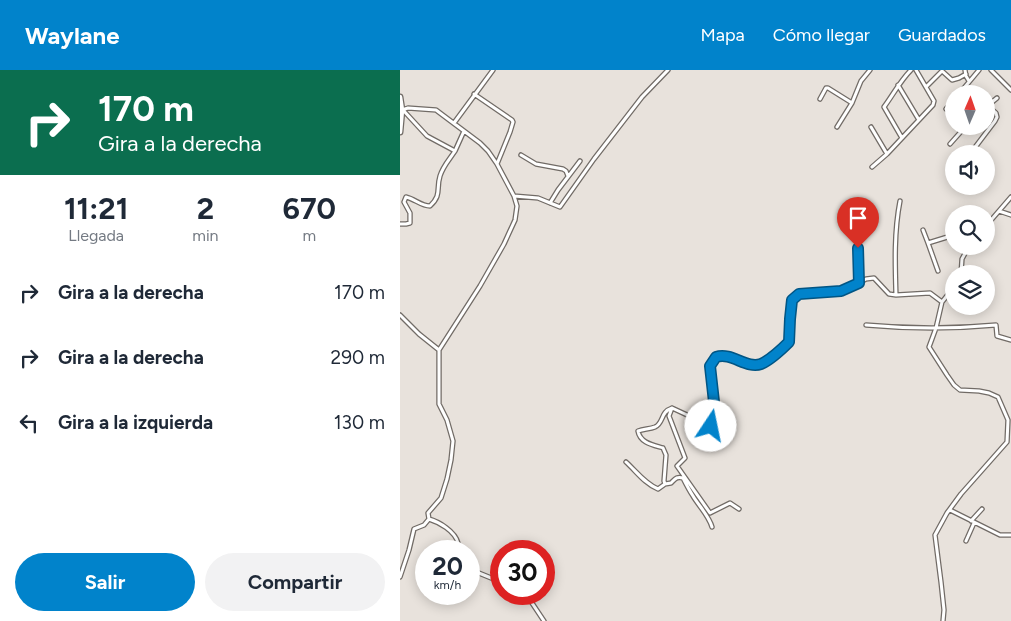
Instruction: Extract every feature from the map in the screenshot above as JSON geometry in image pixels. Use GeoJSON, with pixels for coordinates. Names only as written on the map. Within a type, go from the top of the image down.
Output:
{"type":"FeatureCollection","features":[{"type":"Feature","properties":{"kind":"street"},"geometry":{"type":"LineString","coordinates":[[454,122],[494,70]]}},
{"type":"Feature","properties":{"kind":"street"},"geometry":{"type":"LineString","coordinates":[[514,196],[538,198],[560,208],[594,159],[642,97],[668,70]]}},
{"type":"Feature","properties":{"kind":"street"},"geometry":{"type":"LineString","coordinates":[[837,127],[852,103],[861,81],[870,70]]}},
{"type":"Feature","properties":{"kind":"street"},"geometry":{"type":"LineString","coordinates":[[902,138],[884,107],[891,99],[898,85],[911,70]]}},
{"type":"Feature","properties":{"kind":"street"},"geometry":{"type":"LineString","coordinates":[[872,167],[887,154],[933,105],[934,101],[916,70]]}},
{"type":"Feature","properties":{"kind":"street"},"geometry":{"type":"LineString","coordinates":[[966,85],[979,70]]}},
{"type":"Feature","properties":{"kind":"street"},"geometry":{"type":"LineString","coordinates":[[992,70],[1011,90]]}},
{"type":"Feature","properties":{"kind":"street"},"geometry":{"type":"LineString","coordinates":[[926,87],[942,71],[952,80],[965,72],[969,81]]}},
{"type":"Feature","properties":{"kind":"street"},"geometry":{"type":"LineString","coordinates":[[898,85],[919,120]]}},
{"type":"Feature","properties":{"kind":"street"},"geometry":{"type":"LineString","coordinates":[[820,99],[826,88],[828,88],[852,103]]}},
{"type":"Feature","properties":{"kind":"street"},"geometry":{"type":"LineString","coordinates":[[474,94],[513,122],[497,164]]}},
{"type":"Feature","properties":{"kind":"street"},"geometry":{"type":"LineString","coordinates":[[400,97],[402,110],[400,132]]}},
{"type":"Feature","properties":{"kind":"street"},"geometry":{"type":"LineString","coordinates":[[400,577],[414,529],[424,525],[429,519],[428,513],[441,498],[451,460],[453,441],[447,420],[439,404],[439,350],[504,244],[515,220],[517,206],[514,196],[497,164],[485,147],[436,110],[408,108],[402,110]]}},
{"type":"Feature","properties":{"kind":"street"},"geometry":{"type":"LineString","coordinates":[[402,110],[427,136],[454,152]]}},
{"type":"Feature","properties":{"kind":"street"},"geometry":{"type":"LineString","coordinates":[[871,127],[887,154]]}},
{"type":"Feature","properties":{"kind":"street"},"geometry":{"type":"LineString","coordinates":[[400,224],[410,223],[410,213],[404,202],[406,197],[427,206],[434,202],[439,192],[439,181],[444,165],[454,152],[464,131]]}},
{"type":"Feature","properties":{"kind":"street"},"geometry":{"type":"LineString","coordinates":[[950,144],[958,135]]}},
{"type":"Feature","properties":{"kind":"street"},"geometry":{"type":"LineString","coordinates":[[977,145],[985,135]]}},
{"type":"Feature","properties":{"kind":"street"},"geometry":{"type":"LineString","coordinates":[[520,155],[536,164],[573,170]]}},
{"type":"Feature","properties":{"kind":"street"},"geometry":{"type":"LineString","coordinates":[[550,203],[580,160]]}},
{"type":"Feature","properties":{"kind":"street"},"geometry":{"type":"LineString","coordinates":[[563,169],[568,176]]}},
{"type":"Feature","properties":{"kind":"street"},"geometry":{"type":"LineString","coordinates":[[995,216],[1011,197]]}},
{"type":"Feature","properties":{"kind":"street"},"geometry":{"type":"LineString","coordinates":[[896,295],[896,227],[900,201]]}},
{"type":"Feature","properties":{"kind":"street"},"geometry":{"type":"LineString","coordinates":[[999,211],[1011,215]]}},
{"type":"Feature","properties":{"kind":"street"},"geometry":{"type":"LineString","coordinates":[[859,283],[858,248],[860,228]]}},
{"type":"Feature","properties":{"kind":"street"},"geometry":{"type":"LineString","coordinates":[[923,230],[938,271]]}},
{"type":"Feature","properties":{"kind":"street"},"geometry":{"type":"LineString","coordinates":[[928,243],[945,238]]}},
{"type":"Feature","properties":{"kind":"street"},"geometry":{"type":"LineString","coordinates":[[665,484],[666,455],[663,448],[647,443],[639,436],[638,431],[657,426],[662,415],[672,408],[711,426],[718,425],[710,366],[716,357],[721,355],[741,360],[750,365],[762,363],[789,342],[792,300],[799,294],[841,291],[866,279],[874,278],[889,294],[930,293],[942,302]]}},
{"type":"Feature","properties":{"kind":"street"},"geometry":{"type":"LineString","coordinates":[[943,621],[942,582],[936,535],[950,510],[972,480],[1007,442],[1008,420],[998,397],[979,391],[960,390],[954,385],[929,347],[942,302],[945,298]]}},
{"type":"Feature","properties":{"kind":"street"},"geometry":{"type":"LineString","coordinates":[[400,315],[439,350]]}},
{"type":"Feature","properties":{"kind":"street"},"geometry":{"type":"LineString","coordinates":[[866,325],[895,328],[970,328],[996,325],[997,336],[1011,340]]}},
{"type":"Feature","properties":{"kind":"street"},"geometry":{"type":"LineString","coordinates":[[672,408],[669,416],[685,458],[677,466],[710,513],[730,503],[739,509]]}},
{"type":"Feature","properties":{"kind":"street"},"geometry":{"type":"LineString","coordinates":[[626,462],[644,481],[658,489],[665,484],[671,483],[675,478],[683,478],[712,524],[712,527]]}},
{"type":"Feature","properties":{"kind":"street"},"geometry":{"type":"LineString","coordinates":[[966,542],[972,522],[982,509]]}},
{"type":"Feature","properties":{"kind":"street"},"geometry":{"type":"LineString","coordinates":[[950,510],[1000,535],[1011,535]]}},
{"type":"Feature","properties":{"kind":"street"},"geometry":{"type":"LineString","coordinates":[[429,519],[446,527],[457,540]]}},
{"type":"Feature","properties":{"kind":"street"},"geometry":{"type":"LineString","coordinates":[[533,605],[544,621]]}},
{"type":"Feature","properties":{"kind":"route"},"geometry":{"type":"LineString","coordinates":[[711,426],[718,425],[710,366],[716,357],[721,355],[741,360],[750,365],[762,363],[777,353],[789,342],[792,300],[799,294],[841,291],[859,283],[858,248]]}}]}
